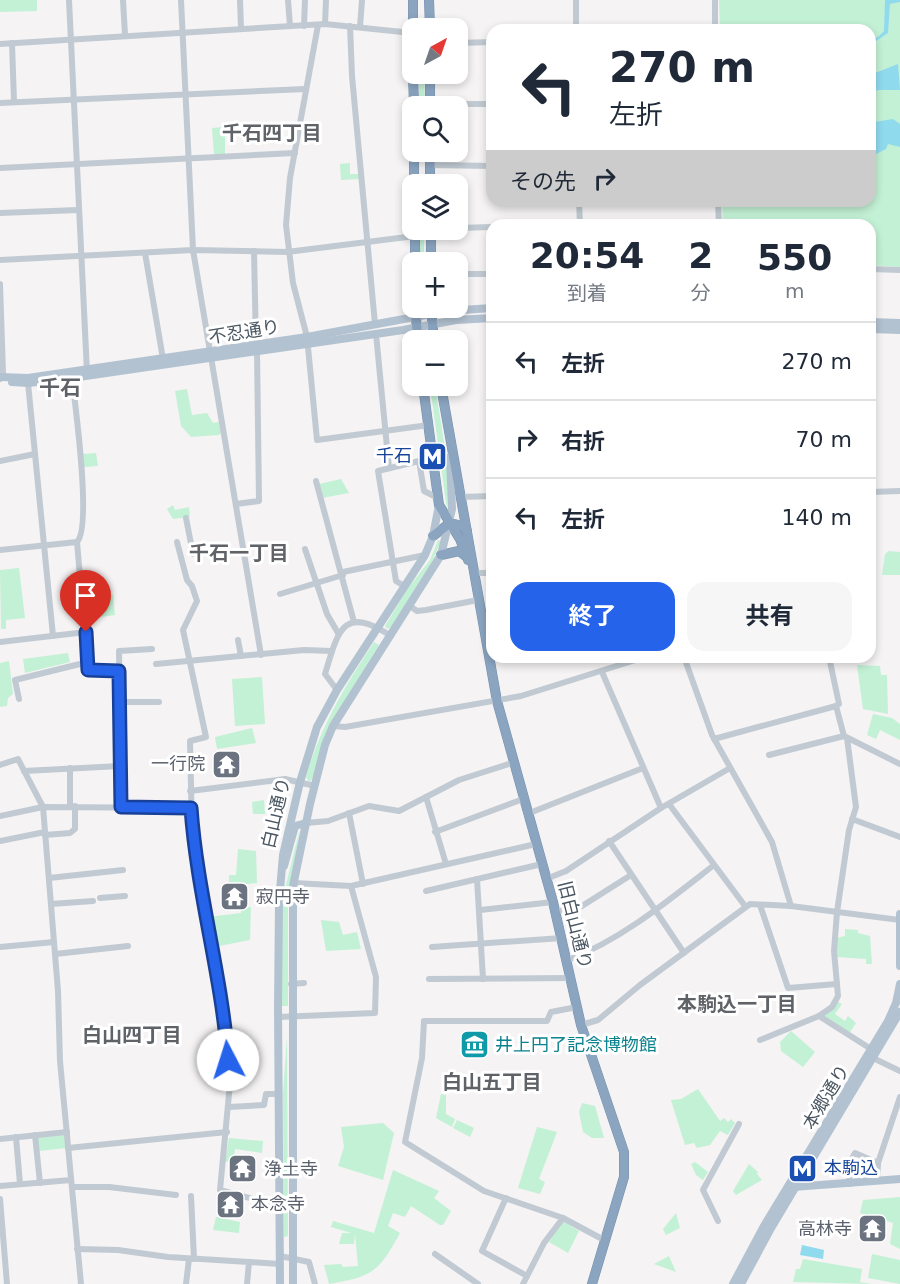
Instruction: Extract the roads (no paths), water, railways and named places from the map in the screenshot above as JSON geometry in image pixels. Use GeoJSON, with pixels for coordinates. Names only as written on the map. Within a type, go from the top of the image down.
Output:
{"type":"FeatureCollection","features":[{"type":"Feature","properties":{"kind":"highway"},"geometry":{"type":"LineString","coordinates":[[413,0],[413,18]]}},
{"type":"Feature","properties":{"kind":"highway"},"geometry":{"type":"LineString","coordinates":[[429,0],[430,18]]}},
{"type":"Feature","properties":{"kind":"highway"},"geometry":{"type":"LineString","coordinates":[[430,165],[430,174]]}},
{"type":"Feature","properties":{"kind":"highway"},"geometry":{"type":"LineString","coordinates":[[415,318],[416,328]]}},
{"type":"Feature","properties":{"kind":"highway"},"geometry":{"type":"LineString","coordinates":[[432,318],[433,330]]}},
{"type":"Feature","properties":{"kind":"highway","name":"白山通り"},"geometry":{"type":"LineString","coordinates":[[425,396],[439,501]]}},
{"type":"Feature","properties":{"kind":"highway","name":"白山通り"},"geometry":{"type":"LineString","coordinates":[[442,396],[449,443]]}},
{"type":"Feature","properties":{"kind":"highway"},"geometry":{"type":"LineString","coordinates":[[449,443],[462,497],[473,572]]}},
{"type":"Feature","properties":{"kind":"highway"},"geometry":{"type":"LineString","coordinates":[[439,501],[473,572]]}},
{"type":"Feature","properties":{"kind":"highway"},"geometry":{"type":"LineString","coordinates":[[450,523],[463,526],[467,531]]}},
{"type":"Feature","properties":{"kind":"highway"},"geometry":{"type":"LineString","coordinates":[[433,536],[450,523]]}},
{"type":"Feature","properties":{"kind":"highway"},"geometry":{"type":"LineString","coordinates":[[441,555],[459,551],[467,557]]}},
{"type":"Feature","properties":{"kind":"highway","name":"旧白山通り"},"geometry":{"type":"LineString","coordinates":[[473,572],[486,640]]}},
{"type":"Feature","properties":{"kind":"highway","name":"旧白山通り"},"geometry":{"type":"LineString","coordinates":[[490,663],[512,763],[553,902],[581,1025],[624,1152],[626,1168],[592,1284]]}},
{"type":"Feature","properties":{"kind":"main road","name":"不忍通り"},"geometry":{"type":"LineString","coordinates":[[468,309],[486,308]]}},
{"type":"Feature","properties":{"kind":"main road","name":"不忍通り"},"geometry":{"type":"LineString","coordinates":[[308,340],[402,316]]}},
{"type":"Feature","properties":{"kind":"main road","name":"不忍通り"},"geometry":{"type":"LineString","coordinates":[[0,379],[87,372],[308,340],[376,334],[486,319]]}},
{"type":"Feature","properties":{"kind":"main road"},"geometry":{"type":"LineString","coordinates":[[876,325],[900,323]]}},
{"type":"Feature","properties":{"kind":"main road"},"geometry":{"type":"LineString","coordinates":[[876,326],[900,330]]}},
{"type":"Feature","properties":{"kind":"main road","name":"不忍通り"},"geometry":{"type":"LineString","coordinates":[[0,379],[28,383],[72,378],[87,372],[163,359],[210,355]]}},
{"type":"Feature","properties":{"kind":"main road","name":"白山通り"},"geometry":{"type":"LineString","coordinates":[[293,1284],[291,984],[294,883],[325,745],[333,726],[441,555],[450,523],[453,492],[449,443]]}},
{"type":"Feature","properties":{"kind":"main road","name":"白山通り"},"geometry":{"type":"LineString","coordinates":[[280,1284],[278,1017],[280,874],[300,782],[317,727],[338,690],[425,555],[433,536],[439,501]]}},
{"type":"Feature","properties":{"kind":"main road"},"geometry":{"type":"LineString","coordinates":[[280,874],[295,826],[306,823]]}},
{"type":"Feature","properties":{"kind":"main road"},"geometry":{"type":"LineString","coordinates":[[899,920],[900,966]]}},
{"type":"Feature","properties":{"kind":"main road","name":"本郷通り"},"geometry":{"type":"LineString","coordinates":[[871,1054],[896,1003],[900,984]]}},
{"type":"Feature","properties":{"kind":"main road","name":"本郷通り"},"geometry":{"type":"LineString","coordinates":[[733,1284],[871,1054],[900,1012]]}},
{"type":"Feature","properties":{"kind":"main road"},"geometry":{"type":"LineString","coordinates":[[278,1034],[292,1034]]}},
{"type":"Feature","properties":{"kind":"main road"},"geometry":{"type":"LineString","coordinates":[[793,1187],[900,1179]]}},
{"type":"Feature","properties":{"kind":"main road","name":"本郷通り"},"geometry":{"type":"LineString","coordinates":[[741,1284],[793,1187]]}},
{"type":"Feature","properties":{"kind":"street"},"geometry":{"type":"LineString","coordinates":[[69,0],[87,372]]}},
{"type":"Feature","properties":{"kind":"street"},"geometry":{"type":"LineString","coordinates":[[123,0],[125,35]]}},
{"type":"Feature","properties":{"kind":"street"},"geometry":{"type":"LineString","coordinates":[[182,0],[184,95],[193,250],[261,655]]}},
{"type":"Feature","properties":{"kind":"street"},"geometry":{"type":"LineString","coordinates":[[240,0],[241,28]]}},
{"type":"Feature","properties":{"kind":"street"},"geometry":{"type":"LineString","coordinates":[[288,0],[290,26]]}},
{"type":"Feature","properties":{"kind":"street"},"geometry":{"type":"LineString","coordinates":[[304,26],[305,0]]}},
{"type":"Feature","properties":{"kind":"street"},"geometry":{"type":"LineString","coordinates":[[326,0],[326,24]]}},
{"type":"Feature","properties":{"kind":"street"},"geometry":{"type":"LineString","coordinates":[[360,27],[362,0]]}},
{"type":"Feature","properties":{"kind":"street"},"geometry":{"type":"LineString","coordinates":[[576,0],[576,24]]}},
{"type":"Feature","properties":{"kind":"street"},"geometry":{"type":"LineString","coordinates":[[715,0],[715,24]]}},
{"type":"Feature","properties":{"kind":"street"},"geometry":{"type":"LineString","coordinates":[[0,44],[326,24],[402,30]]}},
{"type":"Feature","properties":{"kind":"street"},"geometry":{"type":"LineString","coordinates":[[318,25],[305,89],[286,210],[287,252],[308,340],[317,440],[429,425]]}},
{"type":"Feature","properties":{"kind":"street"},"geometry":{"type":"LineString","coordinates":[[350,26],[352,76],[375,324]]}},
{"type":"Feature","properties":{"kind":"street"},"geometry":{"type":"LineString","coordinates":[[468,43],[486,42]]}},
{"type":"Feature","properties":{"kind":"street"},"geometry":{"type":"LineString","coordinates":[[12,44],[14,102]]}},
{"type":"Feature","properties":{"kind":"street"},"geometry":{"type":"LineString","coordinates":[[0,103],[305,89]]}},
{"type":"Feature","properties":{"kind":"street"},"geometry":{"type":"LineString","coordinates":[[468,104],[486,104]]}},
{"type":"Feature","properties":{"kind":"street"},"geometry":{"type":"LineString","coordinates":[[0,168],[295,153]]}},
{"type":"Feature","properties":{"kind":"street"},"geometry":{"type":"LineString","coordinates":[[430,165],[486,166]]}},
{"type":"Feature","properties":{"kind":"street"},"geometry":{"type":"LineString","coordinates":[[0,213],[78,210]]}},
{"type":"Feature","properties":{"kind":"street"},"geometry":{"type":"LineString","coordinates":[[468,228],[486,227]]}},
{"type":"Feature","properties":{"kind":"street"},"geometry":{"type":"LineString","coordinates":[[0,260],[193,250],[287,252],[402,235]]}},
{"type":"Feature","properties":{"kind":"street"},"geometry":{"type":"LineString","coordinates":[[236,504],[259,501],[254,251]]}},
{"type":"Feature","properties":{"kind":"street"},"geometry":{"type":"LineString","coordinates":[[145,253],[163,359]]}},
{"type":"Feature","properties":{"kind":"street"},"geometry":{"type":"LineString","coordinates":[[876,269],[900,270]]}},
{"type":"Feature","properties":{"kind":"street"},"geometry":{"type":"LineString","coordinates":[[468,274],[486,274]]}},
{"type":"Feature","properties":{"kind":"street"},"geometry":{"type":"LineString","coordinates":[[0,284],[0,379]]}},
{"type":"Feature","properties":{"kind":"street"},"geometry":{"type":"LineString","coordinates":[[376,334],[389,468]]}},
{"type":"Feature","properties":{"kind":"street"},"geometry":{"type":"LineString","coordinates":[[72,378],[83,505],[82,533],[77,542],[88,670],[119,671]]}},
{"type":"Feature","properties":{"kind":"street"},"geometry":{"type":"LineString","coordinates":[[28,383],[53,636]]}},
{"type":"Feature","properties":{"kind":"street"},"geometry":{"type":"LineString","coordinates":[[0,461],[35,454]]}},
{"type":"Feature","properties":{"kind":"street"},"geometry":{"type":"LineString","coordinates":[[404,585],[396,581],[378,471],[418,461],[424,491],[439,501]]}},
{"type":"Feature","properties":{"kind":"street"},"geometry":{"type":"LineString","coordinates":[[316,481],[343,574],[354,622]]}},
{"type":"Feature","properties":{"kind":"street"},"geometry":{"type":"LineString","coordinates":[[876,492],[900,491]]}},
{"type":"Feature","properties":{"kind":"street"},"geometry":{"type":"LineString","coordinates":[[462,497],[486,496]]}},
{"type":"Feature","properties":{"kind":"street"},"geometry":{"type":"LineString","coordinates":[[186,518],[193,554]]}},
{"type":"Feature","properties":{"kind":"street"},"geometry":{"type":"LineString","coordinates":[[0,550],[77,542]]}},
{"type":"Feature","properties":{"kind":"street"},"geometry":{"type":"LineString","coordinates":[[177,542],[187,580],[192,586],[196,601],[183,630],[206,737],[190,741],[190,791],[195,858],[227,1037],[229,1107],[220,1190],[279,1206]]}},
{"type":"Feature","properties":{"kind":"street"},"geometry":{"type":"LineString","coordinates":[[305,549],[315,584],[338,633]]}},
{"type":"Feature","properties":{"kind":"street"},"geometry":{"type":"LineString","coordinates":[[280,594],[343,574],[425,555]]}},
{"type":"Feature","properties":{"kind":"street"},"geometry":{"type":"LineString","coordinates":[[473,572],[486,573]]}},
{"type":"Feature","properties":{"kind":"street"},"geometry":{"type":"LineString","coordinates":[[410,606],[417,611],[478,600]]}},
{"type":"Feature","properties":{"kind":"street"},"geometry":{"type":"LineString","coordinates":[[338,690],[326,677],[338,633],[354,622],[370,622],[391,636]]}},
{"type":"Feature","properties":{"kind":"street"},"geometry":{"type":"LineString","coordinates":[[0,642],[86,632]]}},
{"type":"Feature","properties":{"kind":"street"},"geometry":{"type":"LineString","coordinates":[[238,640],[241,656]]}},
{"type":"Feature","properties":{"kind":"street"},"geometry":{"type":"LineString","coordinates":[[121,807],[119,651],[152,649]]}},
{"type":"Feature","properties":{"kind":"street"},"geometry":{"type":"LineString","coordinates":[[156,664],[304,650],[332,651]]}},
{"type":"Feature","properties":{"kind":"street"},"geometry":{"type":"LineString","coordinates":[[19,699],[15,680],[88,662]]}},
{"type":"Feature","properties":{"kind":"street"},"geometry":{"type":"LineString","coordinates":[[333,726],[345,727],[498,701],[602,672],[621,663]]}},
{"type":"Feature","properties":{"kind":"street"},"geometry":{"type":"LineString","coordinates":[[686,663],[714,739],[772,842],[791,906]]}},
{"type":"Feature","properties":{"kind":"street"},"geometry":{"type":"LineString","coordinates":[[714,739],[751,727],[836,706],[839,704],[830,663]]}},
{"type":"Feature","properties":{"kind":"street"},"geometry":{"type":"LineString","coordinates":[[602,672],[661,808]]}},
{"type":"Feature","properties":{"kind":"street"},"geometry":{"type":"LineString","coordinates":[[120,702],[159,702]]}},
{"type":"Feature","properties":{"kind":"street"},"geometry":{"type":"LineString","coordinates":[[760,1040],[819,1016],[832,1007],[838,996],[834,951],[837,912],[856,807],[855,787],[846,737],[836,706]]}},
{"type":"Feature","properties":{"kind":"street"},"geometry":{"type":"LineString","coordinates":[[769,756],[846,737],[900,764]]}},
{"type":"Feature","properties":{"kind":"street"},"geometry":{"type":"LineString","coordinates":[[0,765],[18,759],[43,807],[55,954],[60,1061],[81,1284],[72,1284]]}},
{"type":"Feature","properties":{"kind":"street"},"geometry":{"type":"LineString","coordinates":[[306,823],[328,821],[369,806],[399,811],[459,780],[512,763]]}},
{"type":"Feature","properties":{"kind":"street"},"geometry":{"type":"LineString","coordinates":[[24,771],[120,766]]}},
{"type":"Feature","properties":{"kind":"street"},"geometry":{"type":"LineString","coordinates":[[0,841],[45,834],[70,833],[75,829],[70,768]]}},
{"type":"Feature","properties":{"kind":"street"},"geometry":{"type":"LineString","coordinates":[[527,814],[643,768]]}},
{"type":"Feature","properties":{"kind":"street"},"geometry":{"type":"LineString","coordinates":[[546,879],[566,871],[661,808],[730,768]]}},
{"type":"Feature","properties":{"kind":"street"},"geometry":{"type":"LineString","coordinates":[[190,791],[285,779],[315,786]]}},
{"type":"Feature","properties":{"kind":"street"},"geometry":{"type":"LineString","coordinates":[[426,797],[446,864]]}},
{"type":"Feature","properties":{"kind":"street"},"geometry":{"type":"LineString","coordinates":[[435,832],[523,799]]}},
{"type":"Feature","properties":{"kind":"street"},"geometry":{"type":"LineString","coordinates":[[669,804],[744,906]]}},
{"type":"Feature","properties":{"kind":"street"},"geometry":{"type":"LineString","coordinates":[[0,816],[43,807],[191,808]]}},
{"type":"Feature","properties":{"kind":"street"},"geometry":{"type":"LineString","coordinates":[[349,813],[363,884]]}},
{"type":"Feature","properties":{"kind":"street"},"geometry":{"type":"LineString","coordinates":[[852,819],[900,837]]}},
{"type":"Feature","properties":{"kind":"street"},"geometry":{"type":"LineString","coordinates":[[609,841],[654,911],[684,952]]}},
{"type":"Feature","properties":{"kind":"street"},"geometry":{"type":"LineString","coordinates":[[294,883],[351,886],[536,844]]}},
{"type":"Feature","properties":{"kind":"street"},"geometry":{"type":"LineString","coordinates":[[426,891],[542,864]]}},
{"type":"Feature","properties":{"kind":"street"},"geometry":{"type":"LineString","coordinates":[[568,960],[589,952],[654,911],[714,865]]}},
{"type":"Feature","properties":{"kind":"street"},"geometry":{"type":"LineString","coordinates":[[49,878],[123,870]]}},
{"type":"Feature","properties":{"kind":"street"},"geometry":{"type":"LineString","coordinates":[[555,912],[582,906],[631,874]]}},
{"type":"Feature","properties":{"kind":"street"},"geometry":{"type":"LineString","coordinates":[[477,879],[483,980]]}},
{"type":"Feature","properties":{"kind":"street"},"geometry":{"type":"LineString","coordinates":[[278,1017],[375,1013],[376,977],[351,886]]}},
{"type":"Feature","properties":{"kind":"street"},"geometry":{"type":"LineString","coordinates":[[51,904],[125,896]]}},
{"type":"Feature","properties":{"kind":"street"},"geometry":{"type":"LineString","coordinates":[[480,910],[553,902]]}},
{"type":"Feature","properties":{"kind":"street"},"geometry":{"type":"LineString","coordinates":[[760,904],[788,988],[837,984]]}},
{"type":"Feature","properties":{"kind":"street"},"geometry":{"type":"LineString","coordinates":[[581,1025],[598,1020],[744,906],[760,904],[791,906],[899,920]]}},
{"type":"Feature","properties":{"kind":"street"},"geometry":{"type":"LineString","coordinates":[[432,947],[562,938]]}},
{"type":"Feature","properties":{"kind":"street"},"geometry":{"type":"LineString","coordinates":[[0,947],[54,942]]}},
{"type":"Feature","properties":{"kind":"street"},"geometry":{"type":"LineString","coordinates":[[55,954],[128,946]]}},
{"type":"Feature","properties":{"kind":"street"},"geometry":{"type":"LineString","coordinates":[[429,979],[571,978]]}},
{"type":"Feature","properties":{"kind":"street"},"geometry":{"type":"LineString","coordinates":[[291,984],[304,983]]}},
{"type":"Feature","properties":{"kind":"street"},"geometry":{"type":"LineString","coordinates":[[577,1007],[551,1012],[547,1021],[424,1021],[422,1058],[407,1145],[484,1191],[563,1218],[604,1240]]}},
{"type":"Feature","properties":{"kind":"street"},"geometry":{"type":"LineString","coordinates":[[819,1016],[871,1054],[900,1071]]}},
{"type":"Feature","properties":{"kind":"street"},"geometry":{"type":"LineString","coordinates":[[229,1107],[264,1105],[266,1094],[279,1094]]}},
{"type":"Feature","properties":{"kind":"street"},"geometry":{"type":"LineString","coordinates":[[877,1181],[878,1163],[900,1097]]}},
{"type":"Feature","properties":{"kind":"street"},"geometry":{"type":"LineString","coordinates":[[718,1221],[703,1190],[739,1124]]}},
{"type":"Feature","properties":{"kind":"street"},"geometry":{"type":"LineString","coordinates":[[0,1139],[66,1132]]}},
{"type":"Feature","properties":{"kind":"street"},"geometry":{"type":"LineString","coordinates":[[68,1148],[227,1132]]}},
{"type":"Feature","properties":{"kind":"street"},"geometry":{"type":"LineString","coordinates":[[35,1135],[40,1183]]}},
{"type":"Feature","properties":{"kind":"street"},"geometry":{"type":"LineString","coordinates":[[16,1137],[20,1185]]}},
{"type":"Feature","properties":{"kind":"street"},"geometry":{"type":"LineString","coordinates":[[850,1184],[848,1166],[855,1153],[878,1163]]}},
{"type":"Feature","properties":{"kind":"street"},"geometry":{"type":"LineString","coordinates":[[0,1186],[40,1183],[71,1184],[109,1186],[176,1195]]}},
{"type":"Feature","properties":{"kind":"street"},"geometry":{"type":"LineString","coordinates":[[186,1284],[191,1259],[191,1196]]}},
{"type":"Feature","properties":{"kind":"street"},"geometry":{"type":"LineString","coordinates":[[506,1198],[482,1251],[527,1276]]}},
{"type":"Feature","properties":{"kind":"street"},"geometry":{"type":"LineString","coordinates":[[0,1199],[7,1284]]}},
{"type":"Feature","properties":{"kind":"street"},"geometry":{"type":"LineString","coordinates":[[523,1284],[544,1243],[563,1218]]}},
{"type":"Feature","properties":{"kind":"street"},"geometry":{"type":"LineString","coordinates":[[77,1249],[118,1250],[191,1259],[249,1262],[280,1260],[293,1256],[309,1262],[315,1284]]}},
{"type":"Feature","properties":{"kind":"street"},"geometry":{"type":"LineString","coordinates":[[435,1254],[478,1284]]}},
{"type":"Feature","properties":{"kind":"street"},"geometry":{"type":"LineString","coordinates":[[247,1284],[249,1262]]}},
{"type":"Feature","properties":{"kind":"water"},"geometry":{"type":"Polygon","coordinates":[[[885,0],[900,0],[900,2],[890,4],[888,33],[876,41],[876,38],[884,31],[885,0]]]}},
{"type":"Feature","properties":{"kind":"water"},"geometry":{"type":"Polygon","coordinates":[[[898,64],[900,90],[876,91],[876,73],[898,64]]]}},
{"type":"Feature","properties":{"kind":"water"},"geometry":{"type":"Polygon","coordinates":[[[893,119],[900,124],[900,147],[888,144],[886,149],[876,154],[876,122],[893,119]]]}},
{"type":"Feature","properties":{"kind":"water"},"geometry":{"type":"Polygon","coordinates":[[[802,1245],[824,1250],[823,1259],[800,1255],[802,1245]]]}},
{"type":"Feature","properties":{"kind":"place","name":"千石"},"geometry":{"type":"Point","coordinates":[433,456]}},
{"type":"Feature","properties":{"kind":"place","name":"一行院"},"geometry":{"type":"Point","coordinates":[226,764]}},
{"type":"Feature","properties":{"kind":"place","name":"寂円寺"},"geometry":{"type":"Point","coordinates":[235,897]}},
{"type":"Feature","properties":{"kind":"place","name":"井上円了記念博物館"},"geometry":{"type":"Point","coordinates":[474,1045]}},
{"type":"Feature","properties":{"kind":"place","name":"本駒込"},"geometry":{"type":"Point","coordinates":[803,1168]}},
{"type":"Feature","properties":{"kind":"place","name":"浄土寺"},"geometry":{"type":"Point","coordinates":[243,1169]}},
{"type":"Feature","properties":{"kind":"place","name":"本念寺"},"geometry":{"type":"Point","coordinates":[230,1204]}},
{"type":"Feature","properties":{"kind":"place","name":"高林寺"},"geometry":{"type":"Point","coordinates":[873,1229]}},
{"type":"Feature","properties":{"kind":"district","name":"千石四丁目"},"geometry":{"type":"Point","coordinates":[272,133]}},
{"type":"Feature","properties":{"kind":"district","name":"千石"},"geometry":{"type":"Point","coordinates":[60,388]}},
{"type":"Feature","properties":{"kind":"district","name":"千石一丁目"},"geometry":{"type":"Point","coordinates":[239,553]}},
{"type":"Feature","properties":{"kind":"district","name":"本駒込一丁目"},"geometry":{"type":"Point","coordinates":[737,1004]}},
{"type":"Feature","properties":{"kind":"district","name":"白山四丁目"},"geometry":{"type":"Point","coordinates":[132,1035]}},
{"type":"Feature","properties":{"kind":"district","name":"白山五丁目"},"geometry":{"type":"Point","coordinates":[492,1082]}}]}
